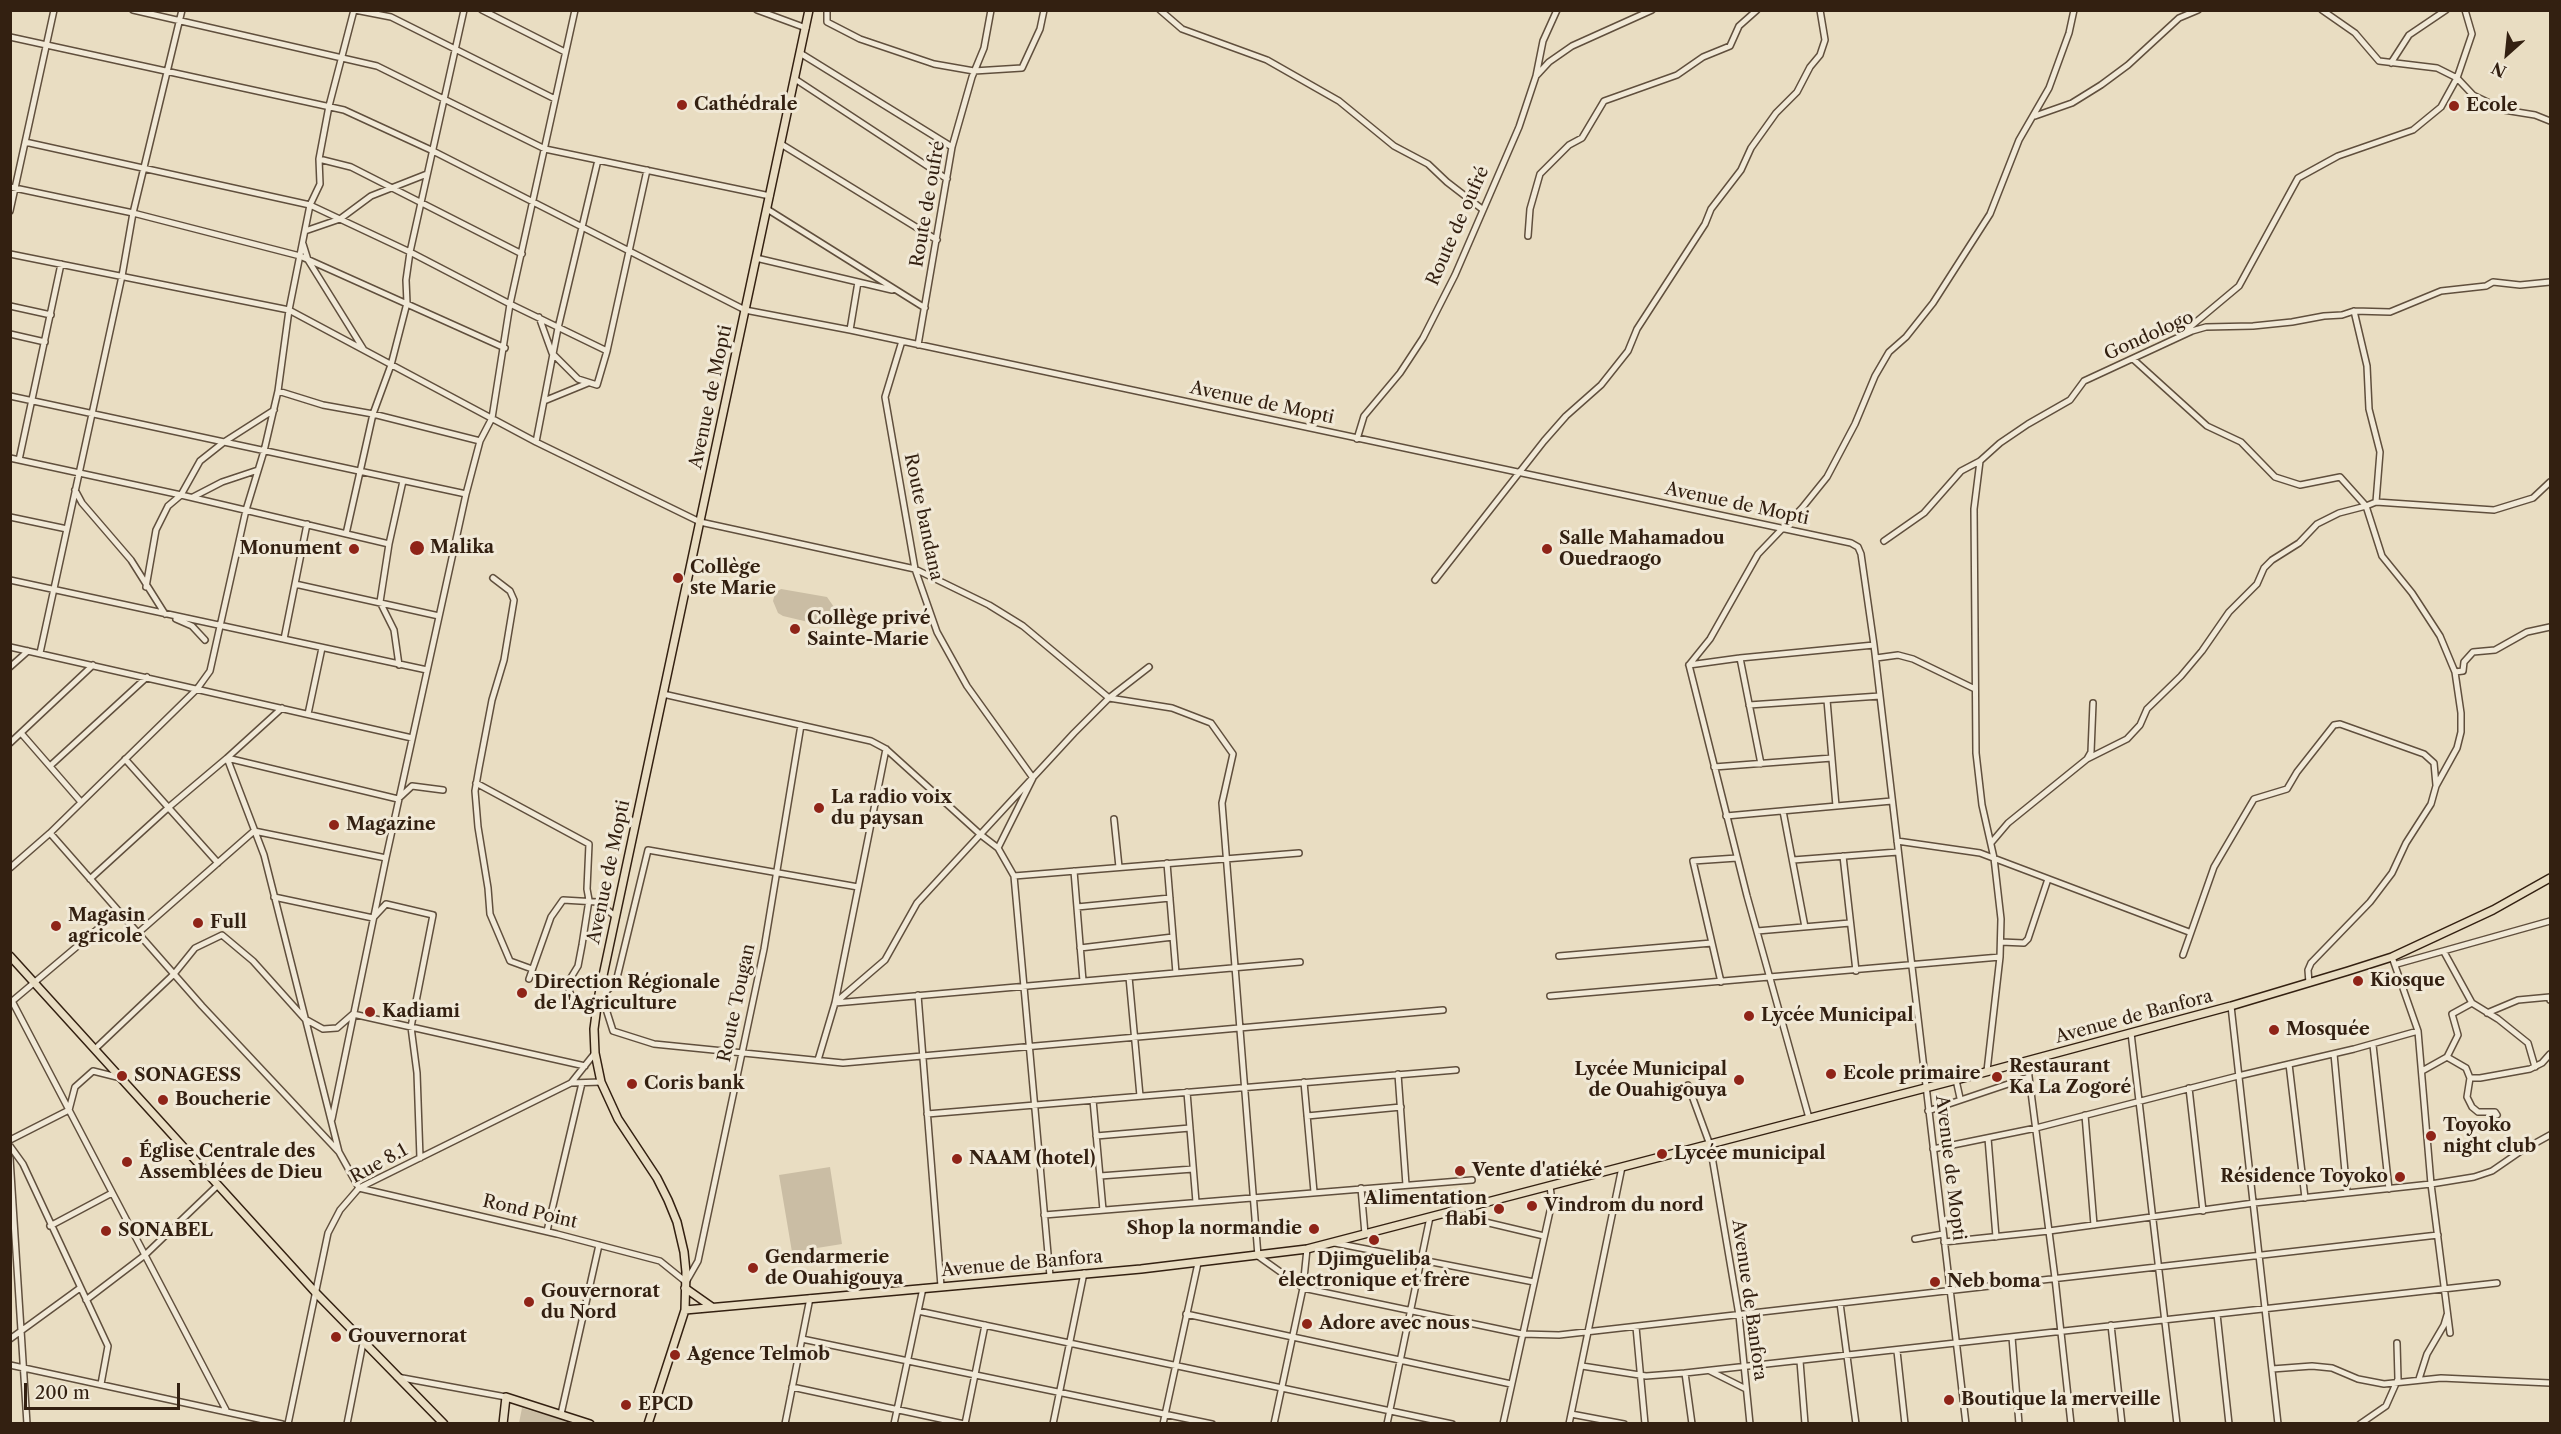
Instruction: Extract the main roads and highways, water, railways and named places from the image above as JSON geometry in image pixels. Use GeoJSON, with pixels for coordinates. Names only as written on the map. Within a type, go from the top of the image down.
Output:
{"type":"FeatureCollection","features":[{"type":"Feature","properties":{"kind":"main road","name":"Avenue de Mopti"},"geometry":{"type":"LineString","coordinates":[[648,1424],[685,1310],[684,1252],[677,1222],[668,1200],[618,1119],[601,1082],[595,1053],[594,1029],[597,999],[809,10]]}},
{"type":"Feature","properties":{"kind":"main road","name":"Avenue de Banfora"},"geometry":{"type":"LineString","coordinates":[[685,1310],[1198,1263],[1307,1249],[1956,1080],[2309,983],[2392,957],[2493,910],[2550,878]]}},
{"type":"Feature","properties":{"kind":"main road"},"geometry":{"type":"LineString","coordinates":[[10,956],[316,1293],[444,1424]]}},
{"type":"Feature","properties":{"kind":"main road"},"geometry":{"type":"LineString","coordinates":[[686,1285],[712,1307]]}},
{"type":"Feature","properties":{"kind":"main road"},"geometry":{"type":"LineString","coordinates":[[503,1424],[506,1397],[590,1424]]}},
{"type":"Feature","properties":{"kind":"place","name":"Cathédrale"},"geometry":{"type":"Point","coordinates":[682,105]}},
{"type":"Feature","properties":{"kind":"place","name":"Ecole"},"geometry":{"type":"Point","coordinates":[2454,106]}},
{"type":"Feature","properties":{"kind":"place","name":"Malika"},"geometry":{"type":"Point","coordinates":[417,548]}},
{"type":"Feature","properties":{"kind":"place","name":"Monument"},"geometry":{"type":"Point","coordinates":[354,549]}},
{"type":"Feature","properties":{"kind":"place","name":"Salle Mahamadou Ouedraogo"},"geometry":{"type":"Point","coordinates":[1547,549]}},
{"type":"Feature","properties":{"kind":"place","name":"Collège ste Marie"},"geometry":{"type":"Point","coordinates":[678,578]}},
{"type":"Feature","properties":{"kind":"place","name":"Collège privé Sainte-Marie"},"geometry":{"type":"Point","coordinates":[795,629]}},
{"type":"Feature","properties":{"kind":"place","name":"La radio voix du paysan"},"geometry":{"type":"Point","coordinates":[819,808]}},
{"type":"Feature","properties":{"kind":"place","name":"Magazine"},"geometry":{"type":"Point","coordinates":[334,825]}},
{"type":"Feature","properties":{"kind":"place","name":"Full"},"geometry":{"type":"Point","coordinates":[198,923]}},
{"type":"Feature","properties":{"kind":"place","name":"Magasin agricole"},"geometry":{"type":"Point","coordinates":[56,926]}},
{"type":"Feature","properties":{"kind":"place","name":"Kiosque"},"geometry":{"type":"Point","coordinates":[2358,981]}},
{"type":"Feature","properties":{"kind":"place","name":"Direction Régionale de l'Agriculture"},"geometry":{"type":"Point","coordinates":[522,993]}},
{"type":"Feature","properties":{"kind":"place","name":"Kadiami"},"geometry":{"type":"Point","coordinates":[370,1012]}},
{"type":"Feature","properties":{"kind":"place","name":"Lycée Municipal"},"geometry":{"type":"Point","coordinates":[1749,1016]}},
{"type":"Feature","properties":{"kind":"place","name":"Mosquée"},"geometry":{"type":"Point","coordinates":[2274,1030]}},
{"type":"Feature","properties":{"kind":"place","name":"Ecole primaire"},"geometry":{"type":"Point","coordinates":[1831,1074]}},
{"type":"Feature","properties":{"kind":"place","name":"SONAGESS"},"geometry":{"type":"Point","coordinates":[122,1076]}},
{"type":"Feature","properties":{"kind":"place","name":"Restaurant Ka La Zogoré"},"geometry":{"type":"Point","coordinates":[1997,1077]}},
{"type":"Feature","properties":{"kind":"place","name":"Lycée Municipal de Ouahigouya"},"geometry":{"type":"Point","coordinates":[1739,1080]}},
{"type":"Feature","properties":{"kind":"place","name":"Coris bank"},"geometry":{"type":"Point","coordinates":[632,1084]}},
{"type":"Feature","properties":{"kind":"place","name":"Boucherie"},"geometry":{"type":"Point","coordinates":[163,1100]}},
{"type":"Feature","properties":{"kind":"place","name":"Toyoko night club"},"geometry":{"type":"Point","coordinates":[2431,1136]}},
{"type":"Feature","properties":{"kind":"place","name":"Lycée municipal"},"geometry":{"type":"Point","coordinates":[1662,1154]}},
{"type":"Feature","properties":{"kind":"place","name":"NAAM (hotel)"},"geometry":{"type":"Point","coordinates":[957,1159]}},
{"type":"Feature","properties":{"kind":"place","name":"Église Centrale des Assemblées de Dieu"},"geometry":{"type":"Point","coordinates":[127,1162]}},
{"type":"Feature","properties":{"kind":"place","name":"Vente d'atiéké"},"geometry":{"type":"Point","coordinates":[1460,1171]}},
{"type":"Feature","properties":{"kind":"place","name":"Résidence Toyoko"},"geometry":{"type":"Point","coordinates":[2400,1177]}},
{"type":"Feature","properties":{"kind":"place","name":"Vindrom du nord"},"geometry":{"type":"Point","coordinates":[1532,1206]}},
{"type":"Feature","properties":{"kind":"place","name":"Alimentation flabi"},"geometry":{"type":"Point","coordinates":[1499,1209]}},
{"type":"Feature","properties":{"kind":"place","name":"Shop la normandie"},"geometry":{"type":"Point","coordinates":[1314,1229]}},
{"type":"Feature","properties":{"kind":"place","name":"SONABEL"},"geometry":{"type":"Point","coordinates":[106,1231]}},
{"type":"Feature","properties":{"kind":"place","name":"Djimgueliba électronique et frère"},"geometry":{"type":"Point","coordinates":[1374,1240]}},
{"type":"Feature","properties":{"kind":"place","name":"Gendarmerie de Ouahigouya"},"geometry":{"type":"Point","coordinates":[753,1268]}},
{"type":"Feature","properties":{"kind":"place","name":"Neb boma"},"geometry":{"type":"Point","coordinates":[1935,1282]}},
{"type":"Feature","properties":{"kind":"place","name":"Gouvernorat du Nord"},"geometry":{"type":"Point","coordinates":[529,1302]}},
{"type":"Feature","properties":{"kind":"place","name":"Adore avec nous"},"geometry":{"type":"Point","coordinates":[1307,1324]}},
{"type":"Feature","properties":{"kind":"place","name":"Gouvernorat"},"geometry":{"type":"Point","coordinates":[336,1337]}},
{"type":"Feature","properties":{"kind":"place","name":"Agence Telmob"},"geometry":{"type":"Point","coordinates":[675,1355]}},
{"type":"Feature","properties":{"kind":"place","name":"Boutique la merveille"},"geometry":{"type":"Point","coordinates":[1949,1400]}},
{"type":"Feature","properties":{"kind":"place","name":"EPCD"},"geometry":{"type":"Point","coordinates":[626,1405]}}]}
